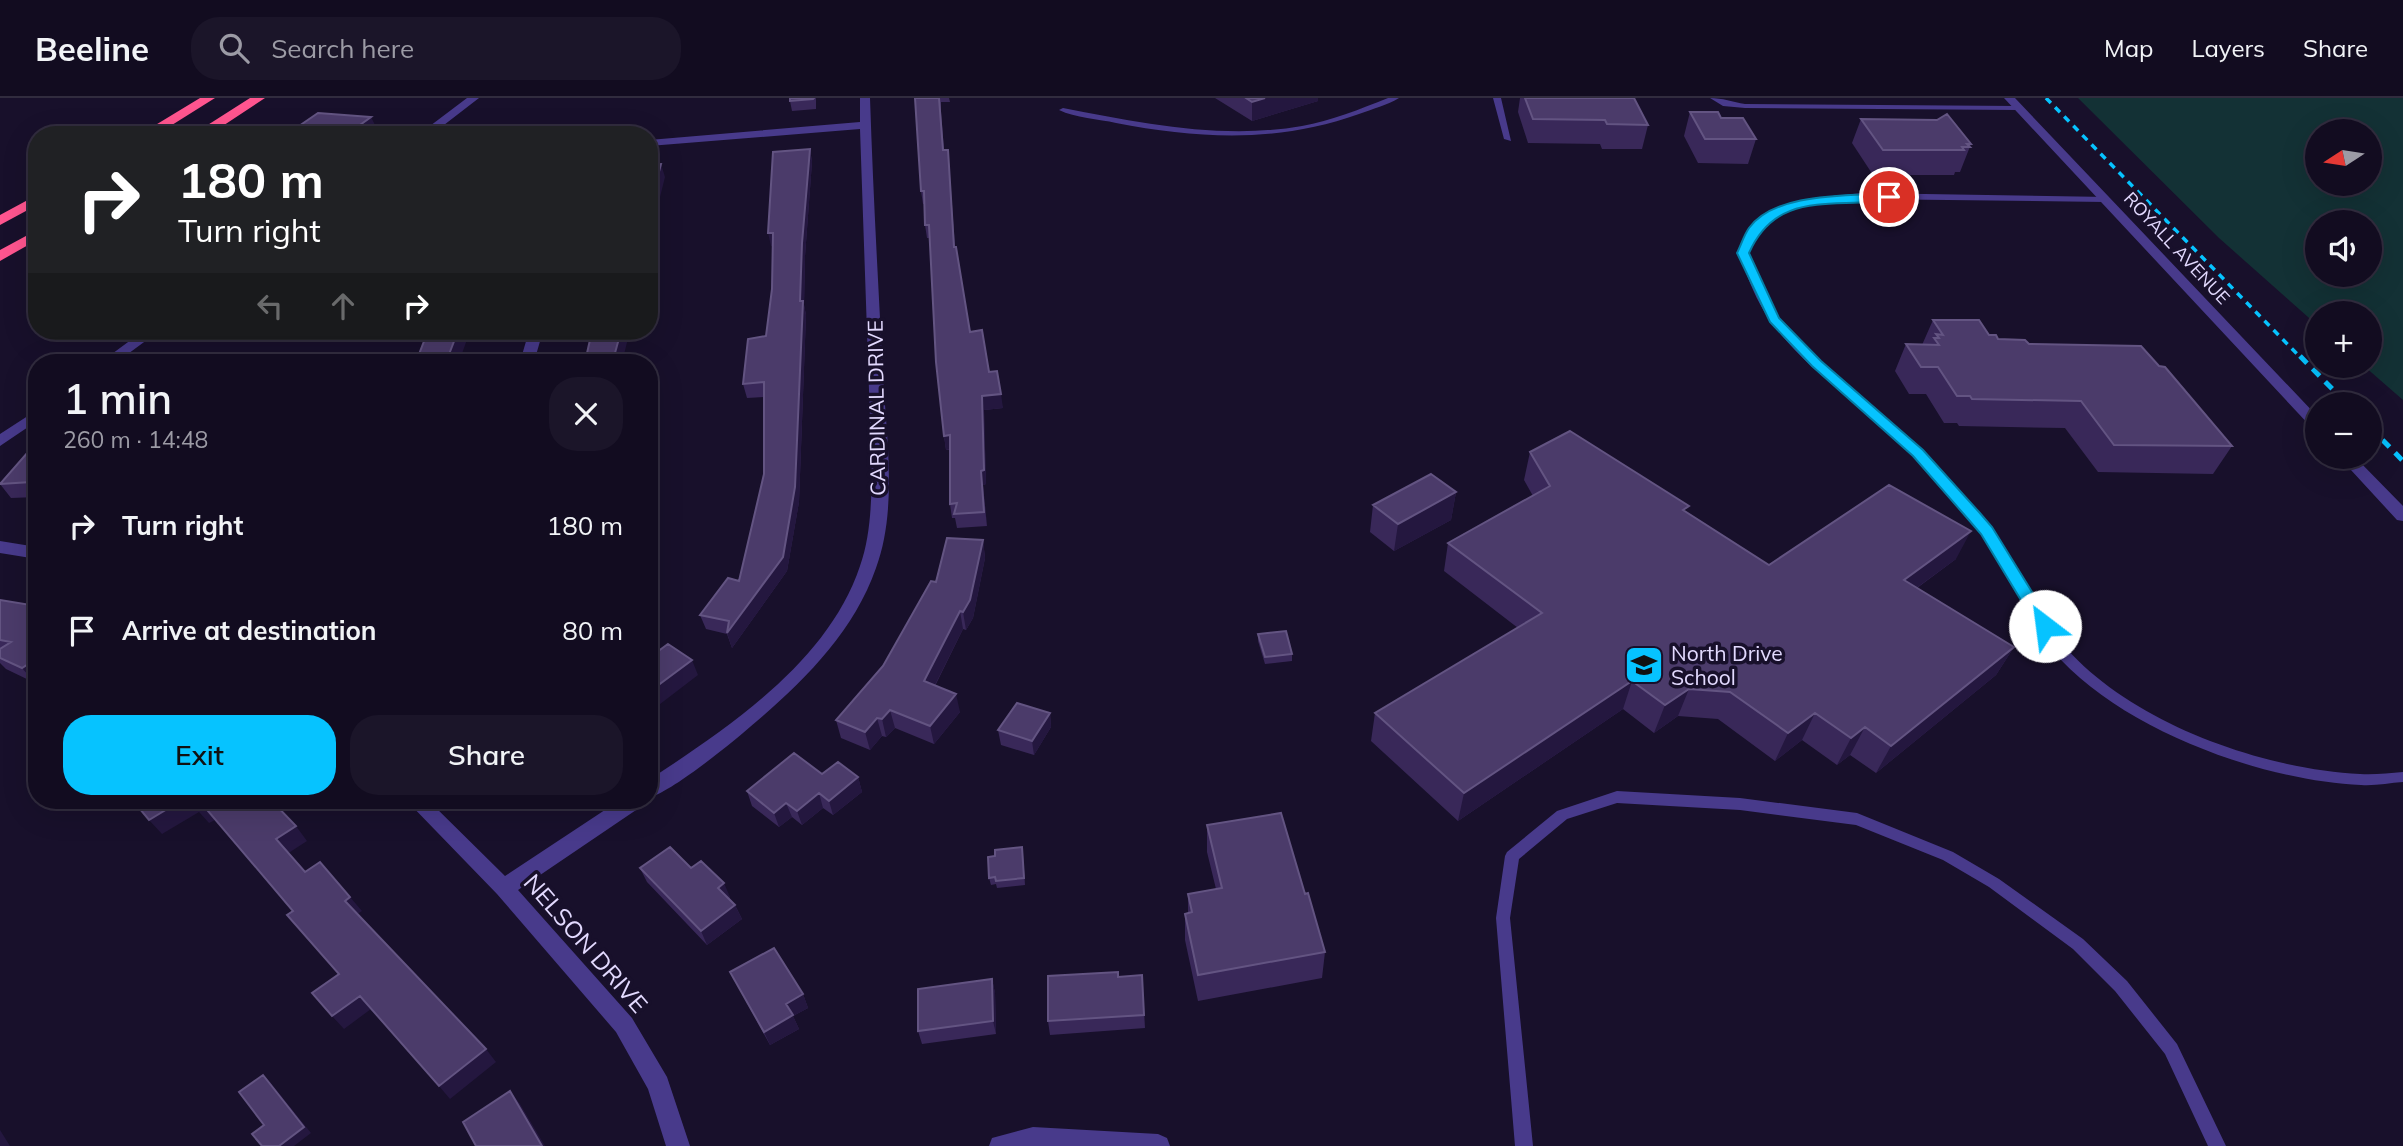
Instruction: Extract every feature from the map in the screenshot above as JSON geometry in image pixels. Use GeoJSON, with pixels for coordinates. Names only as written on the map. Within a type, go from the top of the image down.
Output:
{"type":"FeatureCollection","features":[{"type":"Feature","properties":{"kind":"highway"},"geometry":{"type":"LineString","coordinates":[[161,126],[209,98]]}},
{"type":"Feature","properties":{"kind":"highway"},"geometry":{"type":"LineString","coordinates":[[214,126],[259,98]]}},
{"type":"Feature","properties":{"kind":"highway"},"geometry":{"type":"LineString","coordinates":[[0,221],[28,204]]}},
{"type":"Feature","properties":{"kind":"highway"},"geometry":{"type":"LineString","coordinates":[[0,256],[28,239]]}},
{"type":"Feature","properties":{"kind":"street"},"geometry":{"type":"LineString","coordinates":[[435,126],[474,98]]}},
{"type":"Feature","properties":{"kind":"street","name":"CARDINAL DRIVE"},"geometry":{"type":"LineString","coordinates":[[658,784],[725,740],[794,678],[845,615],[868,567],[880,490],[865,98]]}},
{"type":"Feature","properties":{"kind":"street","name":"ROYALL AVENUE"},"geometry":{"type":"LineString","coordinates":[[2014,103],[2305,412]]}},
{"type":"Feature","properties":{"kind":"street"},"geometry":{"type":"LineString","coordinates":[[658,142],[866,125]]}},
{"type":"Feature","properties":{"kind":"street"},"geometry":{"type":"LineString","coordinates":[[119,354],[139,340]]}},
{"type":"Feature","properties":{"kind":"street"},"geometry":{"type":"LineString","coordinates":[[0,441],[28,421]]}},
{"type":"Feature","properties":{"kind":"street"},"geometry":{"type":"LineString","coordinates":[[2358,469],[2403,516]]}},
{"type":"Feature","properties":{"kind":"street"},"geometry":{"type":"LineString","coordinates":[[0,547],[28,552]]}},
{"type":"Feature","properties":{"kind":"street","name":"NELSON DRIVE"},"geometry":{"type":"LineString","coordinates":[[425,809],[504,888],[624,1025],[659,1085],[678,1146]]}},
{"type":"Feature","properties":{"kind":"street"},"geometry":{"type":"LineString","coordinates":[[504,888],[622,809]]}},
{"type":"Feature","properties":{"kind":"street"},"geometry":{"type":"LineString","coordinates":[[1001,1146],[1033,1139],[1158,1146]]}},
{"type":"Feature","properties":{"kind":"lane"},"geometry":{"type":"LineString","coordinates":[[1063,110],[1163,129],[1268,131],[1303,128],[1395,98]]}},
{"type":"Feature","properties":{"kind":"lane"},"geometry":{"type":"LineString","coordinates":[[1497,98],[1508,139]]}},
{"type":"Feature","properties":{"kind":"lane"},"geometry":{"type":"LineString","coordinates":[[1714,98],[1726,104],[1745,106],[2014,103]]}},
{"type":"Feature","properties":{"kind":"lane"},"geometry":{"type":"LineString","coordinates":[[2105,199],[1862,197],[1813,201],[1773,213],[1754,229],[1743,253],[1774,319],[1816,363],[1926,463],[1987,531],[2058,648],[2107,692],[2151,720],[2243,758],[2312,777],[2388,780],[2403,778]]}},
{"type":"Feature","properties":{"kind":"lane"},"geometry":{"type":"LineString","coordinates":[[1524,1146],[1503,918],[1512,856],[1562,815],[1617,797],[1740,804],[1857,819],[1960,863],[1994,883],[2078,944],[2121,986],[2171,1049],[2217,1146]]}},
{"type":"Feature","properties":{"kind":"green space"},"geometry":{"type":"Polygon","coordinates":[[[2078,98],[2403,98],[2403,400],[2378,378],[2382,378],[2382,301],[2305,301],[2305,314],[2219,238],[2078,98]]]}},
{"type":"Feature","properties":{"kind":"building"},"geometry":{"type":"Polygon","coordinates":[[[790,98],[814,98],[790,101],[790,98]]]}},
{"type":"Feature","properties":{"kind":"building"},"geometry":{"type":"Polygon","coordinates":[[[915,98],[939,98],[943,150],[948,150],[954,247],[970,332],[982,330],[989,372],[997,371],[1001,394],[982,396],[984,470],[981,471],[984,512],[954,514],[957,503],[950,504],[950,435],[944,436],[936,362],[929,225],[925,225],[924,191],[921,191],[915,98]]]}},
{"type":"Feature","properties":{"kind":"building"},"geometry":{"type":"Polygon","coordinates":[[[1246,98],[1265,98],[1252,102],[1246,98]]]}},
{"type":"Feature","properties":{"kind":"building"},"geometry":{"type":"Polygon","coordinates":[[[1525,98],[1634,98],[1648,125],[1607,124],[1605,120],[1533,119],[1525,98]]]}},
{"type":"Feature","properties":{"kind":"building"},"geometry":{"type":"Polygon","coordinates":[[[1690,112],[1718,112],[1721,118],[1743,118],[1756,139],[1705,139],[1690,112]]]}},
{"type":"Feature","properties":{"kind":"building"},"geometry":{"type":"Polygon","coordinates":[[[318,113],[371,117],[358,126],[299,126],[318,113]]]}},
{"type":"Feature","properties":{"kind":"building"},"geometry":{"type":"Polygon","coordinates":[[[1947,114],[1971,144],[1967,144],[1970,147],[1962,147],[1964,150],[1883,150],[1861,119],[1937,120],[1947,114]]]}},
{"type":"Feature","properties":{"kind":"building"},"geometry":{"type":"Polygon","coordinates":[[[810,149],[802,243],[800,301],[803,301],[795,487],[783,557],[727,633],[729,621],[700,615],[728,578],[739,581],[764,474],[764,382],[743,384],[748,339],[766,336],[772,289],[773,233],[768,233],[773,152],[810,149]]]}},
{"type":"Feature","properties":{"kind":"building"},"geometry":{"type":"Polygon","coordinates":[[[1933,320],[1979,320],[1989,335],[1996,335],[1998,339],[2025,340],[2029,344],[2141,346],[2159,366],[2165,367],[2232,446],[2114,445],[2081,401],[1972,399],[1970,396],[1957,396],[1938,367],[1921,367],[1906,344],[1939,345],[1934,338],[1939,338],[1936,334],[1943,335],[1933,320]]]}},
{"type":"Feature","properties":{"kind":"building"},"geometry":{"type":"Polygon","coordinates":[[[425,340],[455,340],[449,354],[419,354],[425,340]]]}},
{"type":"Feature","properties":{"kind":"building"},"geometry":{"type":"Polygon","coordinates":[[[590,340],[619,340],[615,353],[618,354],[587,354],[590,340]]]}},
{"type":"Feature","properties":{"kind":"building"},"geometry":{"type":"Polygon","coordinates":[[[1570,431],[1689,506],[1683,510],[1769,565],[1889,485],[1971,531],[1904,580],[2014,647],[1891,746],[1865,727],[1851,738],[1815,713],[1788,733],[1730,692],[1689,689],[1665,705],[1632,681],[1464,793],[1375,713],[1542,613],[1448,543],[1550,486],[1530,452],[1570,431]]]}},
{"type":"Feature","properties":{"kind":"building"},"geometry":{"type":"Polygon","coordinates":[[[28,452],[28,482],[0,484],[28,452]]]}},
{"type":"Feature","properties":{"kind":"building"},"geometry":{"type":"Polygon","coordinates":[[[1431,474],[1456,492],[1398,524],[1373,505],[1431,474]]]}},
{"type":"Feature","properties":{"kind":"building"},"geometry":{"type":"Polygon","coordinates":[[[947,538],[983,540],[970,600],[963,612],[960,611],[924,681],[956,694],[930,726],[890,710],[882,719],[877,718],[865,732],[836,720],[883,666],[931,581],[936,582],[947,538]]]}},
{"type":"Feature","properties":{"kind":"building"},"geometry":{"type":"Polygon","coordinates":[[[0,600],[28,605],[28,664],[22,668],[0,658],[0,649],[11,642],[0,640],[0,600]]]}},
{"type":"Feature","properties":{"kind":"building"},"geometry":{"type":"Polygon","coordinates":[[[1286,631],[1292,654],[1265,657],[1258,634],[1286,631]]]}},
{"type":"Feature","properties":{"kind":"building"},"geometry":{"type":"Polygon","coordinates":[[[668,644],[692,660],[658,685],[658,651],[668,644]]]}},
{"type":"Feature","properties":{"kind":"building"},"geometry":{"type":"Polygon","coordinates":[[[1017,703],[1050,713],[1032,741],[998,730],[1017,703]]]}},
{"type":"Feature","properties":{"kind":"building"},"geometry":{"type":"Polygon","coordinates":[[[794,753],[822,774],[838,762],[858,777],[829,801],[819,793],[797,811],[786,803],[774,813],[747,791],[794,753]]]}},
{"type":"Feature","properties":{"kind":"building"},"geometry":{"type":"Polygon","coordinates":[[[140,809],[167,809],[149,820],[140,809]]]}},
{"type":"Feature","properties":{"kind":"building"},"geometry":{"type":"Polygon","coordinates":[[[206,809],[280,809],[296,826],[276,839],[305,872],[320,862],[350,897],[345,901],[486,1049],[439,1086],[360,996],[332,1016],[312,993],[339,974],[287,915],[293,911],[206,809]]]}},
{"type":"Feature","properties":{"kind":"building"},"geometry":{"type":"Polygon","coordinates":[[[1281,813],[1325,952],[1198,975],[1185,914],[1192,912],[1188,894],[1222,888],[1207,825],[1281,813]]]}},
{"type":"Feature","properties":{"kind":"building"},"geometry":{"type":"Polygon","coordinates":[[[670,847],[691,868],[701,861],[724,883],[718,888],[735,905],[701,931],[640,868],[670,847]]]}},
{"type":"Feature","properties":{"kind":"building"},"geometry":{"type":"Polygon","coordinates":[[[1022,847],[1024,878],[996,881],[995,877],[989,878],[988,857],[995,856],[995,850],[1022,847]]]}},
{"type":"Feature","properties":{"kind":"building"},"geometry":{"type":"Polygon","coordinates":[[[774,948],[803,994],[786,1004],[793,1015],[764,1032],[730,972],[774,948]]]}},
{"type":"Feature","properties":{"kind":"building"},"geometry":{"type":"Polygon","coordinates":[[[1118,972],[1118,977],[1142,975],[1144,1015],[1048,1021],[1048,976],[1118,972]]]}},
{"type":"Feature","properties":{"kind":"building"},"geometry":{"type":"Polygon","coordinates":[[[992,979],[993,1021],[918,1031],[918,989],[992,979]]]}},
{"type":"Feature","properties":{"kind":"building"},"geometry":{"type":"Polygon","coordinates":[[[263,1075],[304,1127],[279,1146],[262,1146],[252,1134],[264,1125],[239,1092],[263,1075]]]}},
{"type":"Feature","properties":{"kind":"building"},"geometry":{"type":"Polygon","coordinates":[[[510,1091],[542,1146],[476,1146],[463,1122],[510,1091]]]}},
{"type":"Feature","properties":{"kind":"railway"},"geometry":{"type":"LineString","coordinates":[[2046,98],[2301,358]]}},
{"type":"Feature","properties":{"kind":"railway"},"geometry":{"type":"LineString","coordinates":[[2300,356],[2335,392]]}},
{"type":"Feature","properties":{"kind":"railway"},"geometry":{"type":"LineString","coordinates":[[2382,439],[2403,461]]}},
{"type":"Feature","properties":{"kind":"place","name":"North Drive School"},"geometry":{"type":"Point","coordinates":[1644,665]}},
{"type":"Feature","properties":{"kind":"route"},"geometry":{"type":"LineString","coordinates":[[1889,197],[1813,201],[1773,213],[1754,229],[1743,253],[1758,290],[1774,319],[1816,363],[1918,453],[1987,531],[2045,626]]}}]}
